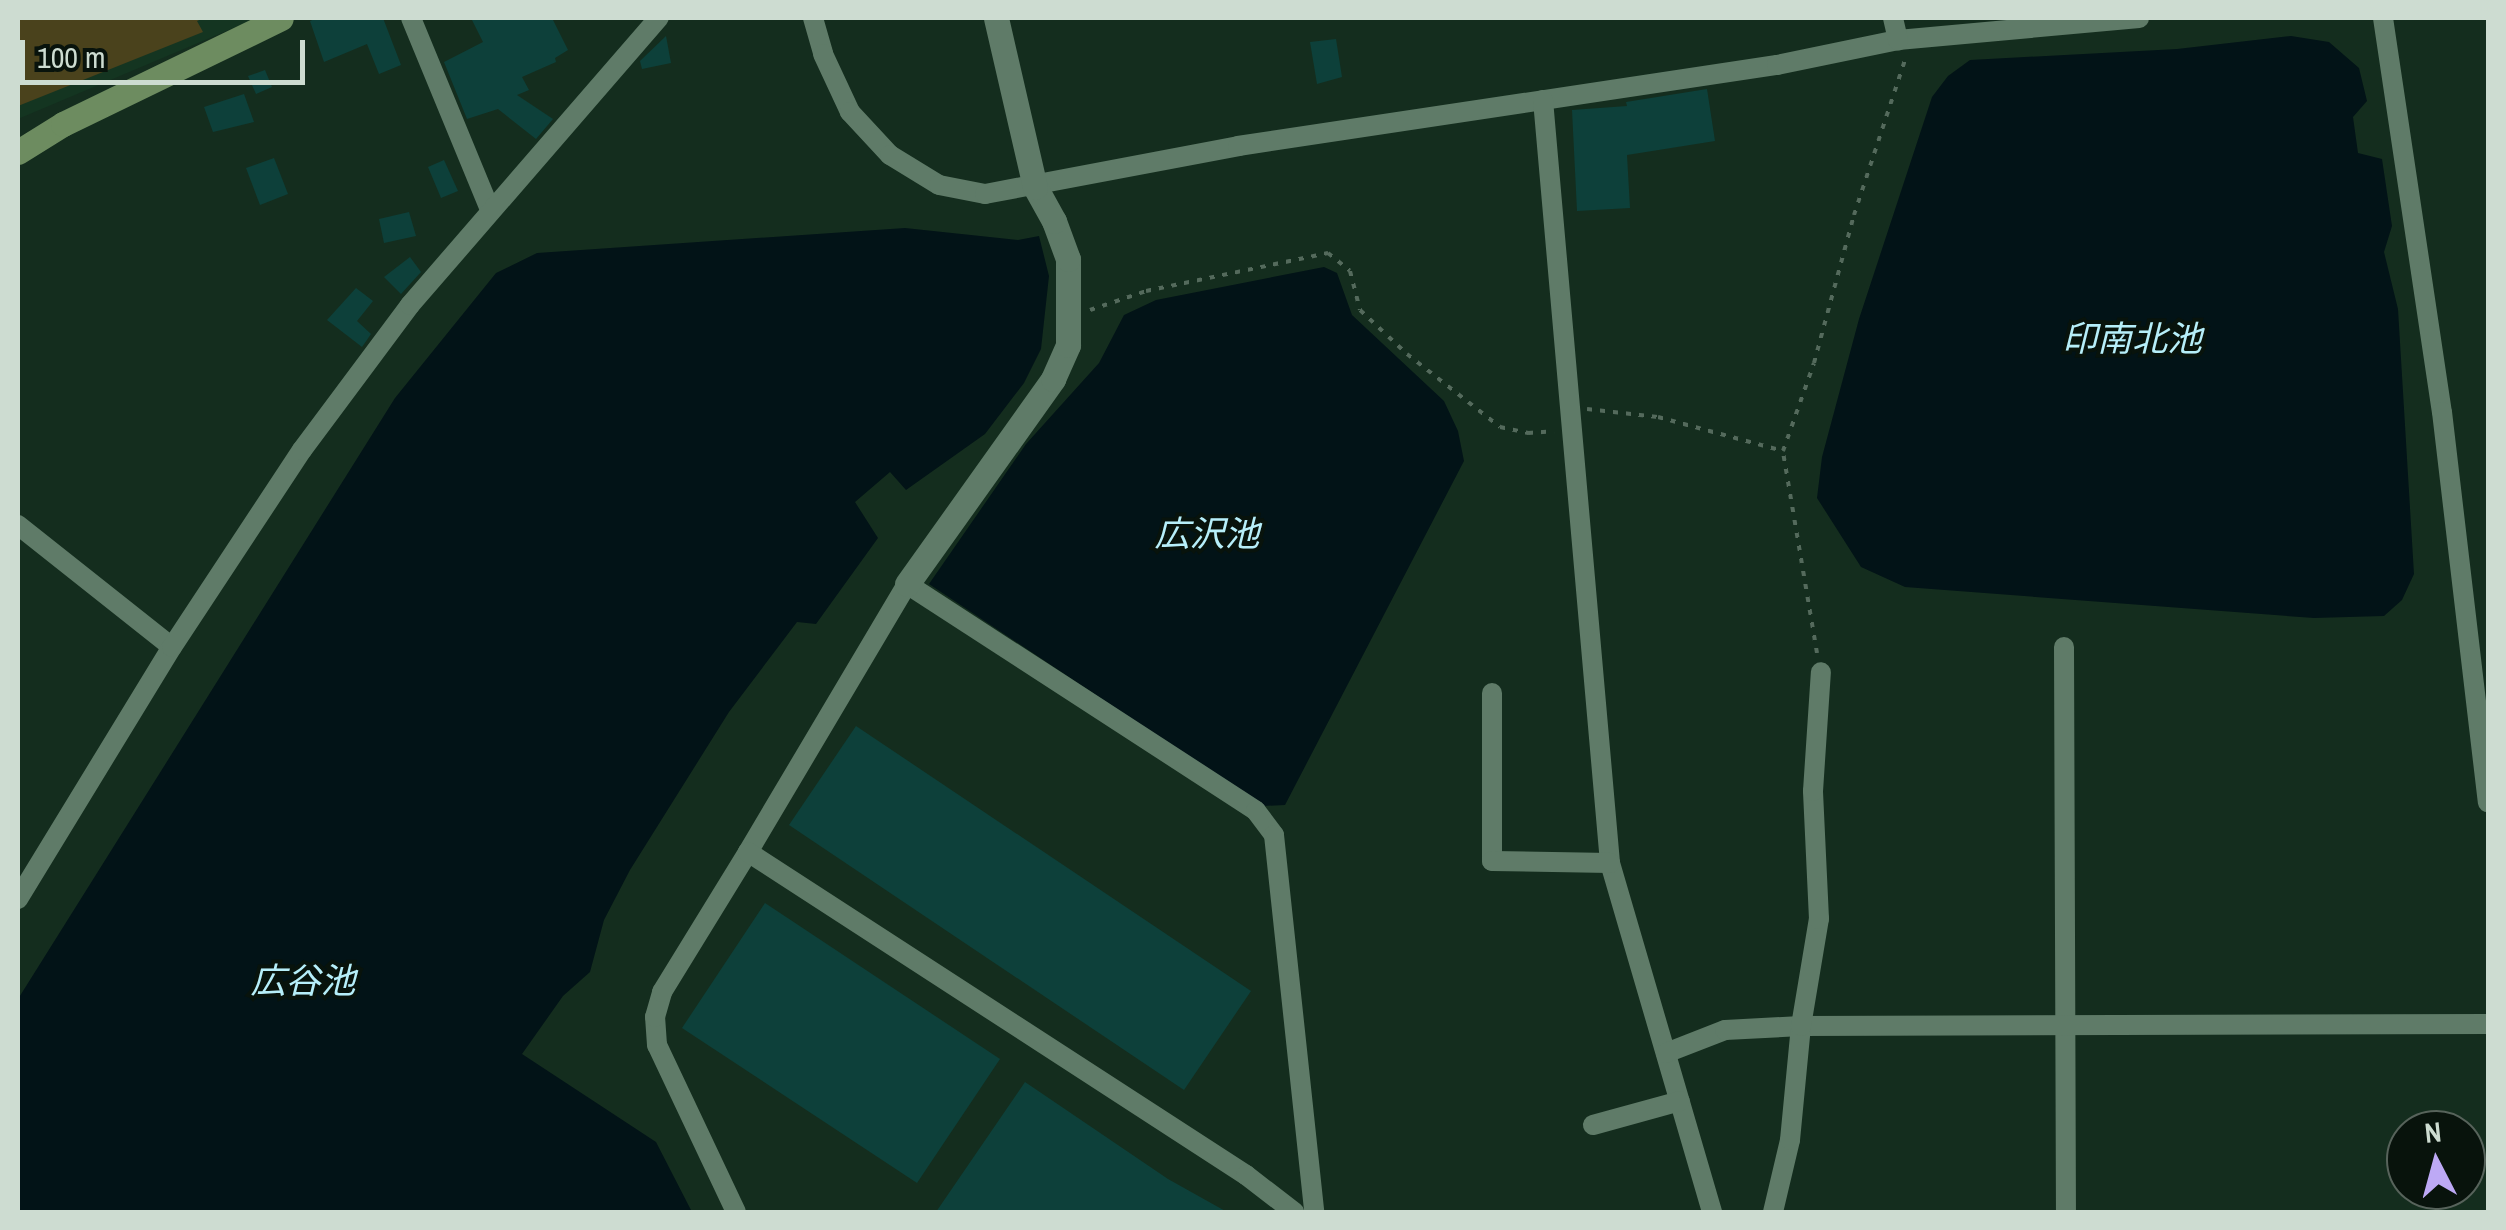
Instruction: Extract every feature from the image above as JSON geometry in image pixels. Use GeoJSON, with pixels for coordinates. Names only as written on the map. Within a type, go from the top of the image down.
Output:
{"type":"FeatureCollection","features":[{"type":"Feature","properties":{"kind":"main road"},"geometry":{"type":"LineString","coordinates":[[18,152],[63,124],[281,18]]}},
{"type":"Feature","properties":{"kind":"street"},"geometry":{"type":"LineString","coordinates":[[411,18],[490,210]]}},
{"type":"Feature","properties":{"kind":"street"},"geometry":{"type":"LineString","coordinates":[[18,899],[172,647],[302,450],[410,305],[659,18]]}},
{"type":"Feature","properties":{"kind":"street"},"geometry":{"type":"LineString","coordinates":[[813,18],[823,54],[850,112],[890,156],[939,185],[984,194],[1238,146],[1777,64],[1898,40],[2139,18]]}},
{"type":"Feature","properties":{"kind":"street"},"geometry":{"type":"LineString","coordinates":[[736,1212],[657,1045],[655,1017],[662,992],[907,584],[1054,380],[1068,345],[1068,259],[1054,221],[1035,187],[996,18]]}},
{"type":"Feature","properties":{"kind":"street"},"geometry":{"type":"LineString","coordinates":[[1894,18],[1898,40]]}},
{"type":"Feature","properties":{"kind":"street"},"geometry":{"type":"LineString","coordinates":[[2383,18],[2442,412],[2488,802]]}},
{"type":"Feature","properties":{"kind":"street"},"geometry":{"type":"LineString","coordinates":[[1543,100],[1610,863],[1712,1212]]}},
{"type":"Feature","properties":{"kind":"street"},"geometry":{"type":"LineString","coordinates":[[18,526],[172,647]]}},
{"type":"Feature","properties":{"kind":"street"},"geometry":{"type":"LineString","coordinates":[[907,584],[1256,811],[1274,836],[1314,1212]]}},
{"type":"Feature","properties":{"kind":"street"},"geometry":{"type":"LineString","coordinates":[[2064,647],[2066,1212]]}},
{"type":"Feature","properties":{"kind":"street"},"geometry":{"type":"LineString","coordinates":[[1773,1212],[1790,1140],[1801,1026],[1819,919],[1814,792],[1822,672]]}},
{"type":"Feature","properties":{"kind":"street"},"geometry":{"type":"LineString","coordinates":[[1492,693],[1492,861],[1610,863]]}},
{"type":"Feature","properties":{"kind":"street"},"geometry":{"type":"LineString","coordinates":[[748,852],[1246,1175],[1294,1212]]}},
{"type":"Feature","properties":{"kind":"street"},"geometry":{"type":"LineString","coordinates":[[1666,1053],[1726,1030],[1801,1026],[2488,1024]]}},
{"type":"Feature","properties":{"kind":"street"},"geometry":{"type":"LineString","coordinates":[[1593,1125],[1680,1101]]}},
{"type":"Feature","properties":{"kind":"path"},"geometry":{"type":"LineString","coordinates":[[1822,672],[1782,450],[1906,62],[1898,40]]}},
{"type":"Feature","properties":{"kind":"path"},"geometry":{"type":"LineString","coordinates":[[1071,316],[1146,291],[1328,254],[1350,271],[1360,310],[1406,354],[1500,427],[1528,433],[1572,429],[1584,408],[1658,417],[1782,450]]}},
{"type":"Feature","properties":{"kind":"shaded area"},"geometry":{"type":"Polygon","coordinates":[[[18,18],[257,18],[18,119],[18,18]]]}},
{"type":"Feature","properties":{"kind":"shaded area"},"geometry":{"type":"Polygon","coordinates":[[[18,18],[204,18],[197,21],[203,32],[18,106],[18,18]]]}},
{"type":"Feature","properties":{"kind":"water","name":"印南北池"},"geometry":{"type":"Polygon","coordinates":[[[2291,36],[2329,42],[2359,68],[2367,101],[2353,117],[2358,153],[2382,159],[2392,226],[2384,252],[2398,309],[2414,574],[2402,600],[2384,616],[2314,618],[1905,587],[1861,567],[1817,498],[1822,457],[1859,319],[1932,97],[1948,76],[1970,60],[2177,49],[2291,36]]]}},
{"type":"Feature","properties":{"kind":"water","name":"広谷池"},"geometry":{"type":"Polygon","coordinates":[[[905,228],[1018,240],[1039,236],[1049,276],[1041,349],[1024,383],[985,434],[906,490],[890,472],[855,502],[878,538],[816,624],[797,622],[729,712],[630,870],[604,920],[590,972],[563,996],[522,1054],[656,1142],[692,1212],[18,1212],[18,999],[395,398],[496,273],[537,253],[905,228]]]}},
{"type":"Feature","properties":{"kind":"water","name":"広沢池"},"geometry":{"type":"Polygon","coordinates":[[[1324,267],[1337,273],[1352,315],[1444,401],[1458,431],[1464,461],[1285,805],[1263,806],[929,584],[1026,444],[1099,363],[1124,315],[1156,300],[1324,267]]]}},
{"type":"Feature","properties":{"kind":"building"},"geometry":{"type":"Polygon","coordinates":[[[383,18],[401,65],[379,74],[367,44],[324,62],[310,21],[383,18]]]}},
{"type":"Feature","properties":{"kind":"building"},"geometry":{"type":"Polygon","coordinates":[[[471,18],[552,18],[568,50],[555,58],[556,62],[522,77],[529,90],[517,95],[553,119],[536,139],[498,109],[467,119],[444,62],[483,42],[471,18]]]}},
{"type":"Feature","properties":{"kind":"building"},"geometry":{"type":"Polygon","coordinates":[[[666,36],[671,63],[642,69],[640,61],[666,36]]]}},
{"type":"Feature","properties":{"kind":"building"},"geometry":{"type":"Polygon","coordinates":[[[1336,39],[1342,77],[1317,84],[1310,42],[1336,39]]]}},
{"type":"Feature","properties":{"kind":"building"},"geometry":{"type":"Polygon","coordinates":[[[265,70],[272,87],[256,94],[248,76],[265,70]]]}},
{"type":"Feature","properties":{"kind":"building"},"geometry":{"type":"Polygon","coordinates":[[[1707,89],[1715,141],[1627,155],[1630,208],[1577,211],[1572,110],[1627,106],[1626,102],[1707,89]]]}},
{"type":"Feature","properties":{"kind":"building"},"geometry":{"type":"Polygon","coordinates":[[[244,94],[254,122],[213,132],[204,107],[244,94]]]}},
{"type":"Feature","properties":{"kind":"building"},"geometry":{"type":"Polygon","coordinates":[[[274,158],[288,194],[260,205],[246,168],[274,158]]]}},
{"type":"Feature","properties":{"kind":"building"},"geometry":{"type":"Polygon","coordinates":[[[444,160],[458,191],[441,198],[428,167],[444,160]]]}},
{"type":"Feature","properties":{"kind":"building"},"geometry":{"type":"Polygon","coordinates":[[[409,212],[416,236],[384,243],[379,219],[409,212]]]}},
{"type":"Feature","properties":{"kind":"building"},"geometry":{"type":"Polygon","coordinates":[[[410,257],[421,272],[401,294],[384,277],[410,257]]]}},
{"type":"Feature","properties":{"kind":"building"},"geometry":{"type":"Polygon","coordinates":[[[356,288],[373,301],[357,321],[371,334],[362,347],[327,320],[356,288]]]}},
{"type":"Feature","properties":{"kind":"building"},"geometry":{"type":"Polygon","coordinates":[[[856,726],[1251,991],[1184,1090],[789,825],[856,726]]]}},
{"type":"Feature","properties":{"kind":"building"},"geometry":{"type":"Polygon","coordinates":[[[765,903],[1000,1059],[917,1183],[682,1028],[765,903]]]}},
{"type":"Feature","properties":{"kind":"building"},"geometry":{"type":"Polygon","coordinates":[[[1025,1082],[1168,1179],[1227,1212],[936,1212],[1025,1082]]]}}]}
